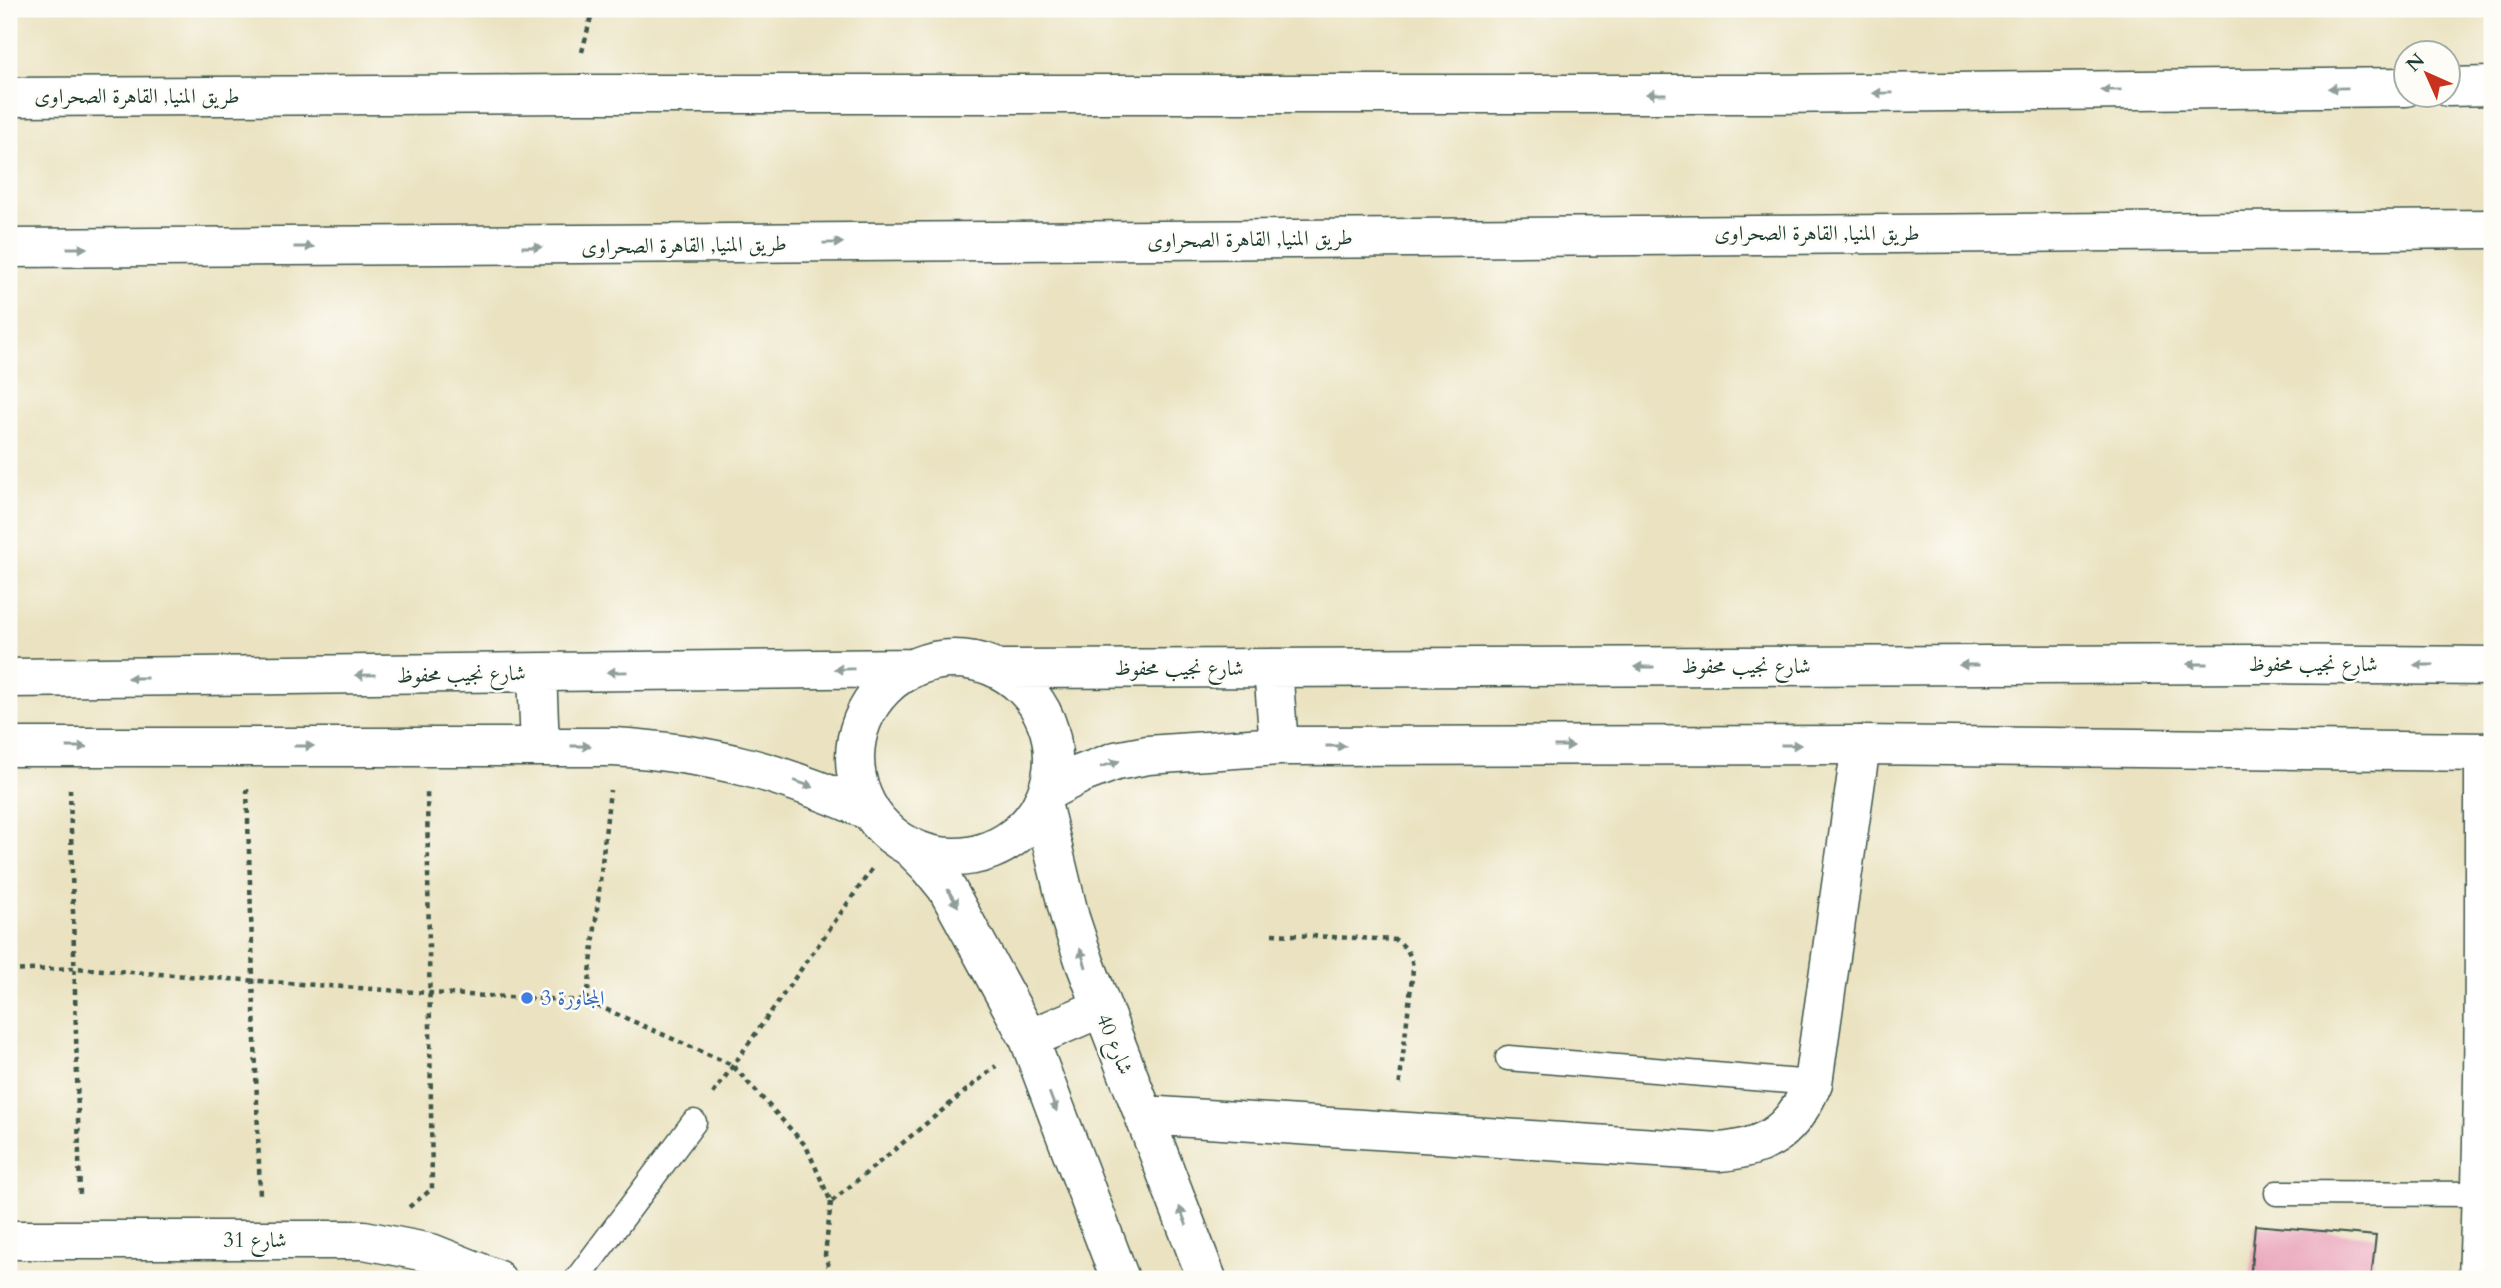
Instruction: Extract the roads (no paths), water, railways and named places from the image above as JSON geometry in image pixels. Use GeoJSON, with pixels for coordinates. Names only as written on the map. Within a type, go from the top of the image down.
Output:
{"type":"FeatureCollection","features":[{"type":"Feature","properties":{"kind":"main road"},"geometry":{"type":"LineString","coordinates":[[2462,87],[2492,86]]}},
{"type":"Feature","properties":{"kind":"main road","name":"طريق المنيا, القاهرة الصحراوى"},"geometry":{"type":"LineString","coordinates":[[9,97],[1772,94],[2392,87]]}},
{"type":"Feature","properties":{"kind":"main road","name":"طريق المنيا, القاهرة الصحراوى"},"geometry":{"type":"LineString","coordinates":[[9,248],[536,247],[1775,233],[2492,229]]}},
{"type":"Feature","properties":{"kind":"main road"},"geometry":{"type":"LineString","coordinates":[[9,747],[614,747],[668,750],[721,759],[822,790],[891,832],[934,855],[959,857],[985,852],[1008,841],[1028,824],[1045,797],[1053,768],[1053,744],[1047,721],[1035,700],[1020,683],[1000,669],[979,661],[957,658],[934,660],[892,680],[875,699],[863,719],[856,743],[855,767],[861,791],[891,832],[929,866],[946,887],[1029,1039],[1120,1279]]}},
{"type":"Feature","properties":{"kind":"main road","name":"شارع نجيب محفوظ"},"geometry":{"type":"LineString","coordinates":[[1000,669],[2228,664],[2492,666]]}},
{"type":"Feature","properties":{"kind":"main road","name":"شارع نجيب محفوظ"},"geometry":{"type":"LineString","coordinates":[[9,678],[913,668]]}},
{"type":"Feature","properties":{"kind":"main road"},"geometry":{"type":"LineString","coordinates":[[1273,668],[1279,746]]}},
{"type":"Feature","properties":{"kind":"main road"},"geometry":{"type":"LineString","coordinates":[[537,673],[540,747]]}},
{"type":"Feature","properties":{"kind":"main road"},"geometry":{"type":"LineString","coordinates":[[1045,797],[1081,774],[1116,761],[1148,755],[1279,746],[1861,745],[2488,752],[2482,1194],[2478,1279]]}},
{"type":"Feature","properties":{"kind":"main road"},"geometry":{"type":"LineString","coordinates":[[1144,1115],[1719,1152],[1744,1150],[1768,1141],[1788,1126],[1803,1106],[1813,1083],[1861,745]]}},
{"type":"Feature","properties":{"kind":"main road","name":"شارع 40"},"geometry":{"type":"LineString","coordinates":[[1045,797],[1070,918],[1101,1008],[1207,1279]]}},
{"type":"Feature","properties":{"kind":"main road"},"geometry":{"type":"LineString","coordinates":[[1029,1039],[1101,1008]]}},
{"type":"Feature","properties":{"kind":"main road","name":"شارع 31"},"geometry":{"type":"LineString","coordinates":[[9,1240],[364,1240],[431,1253],[496,1279]]}},
{"type":"Feature","properties":{"kind":"lane"},"geometry":{"type":"LineString","coordinates":[[1508,1059],[1813,1083]]}},
{"type":"Feature","properties":{"kind":"lane"},"geometry":{"type":"LineString","coordinates":[[577,1279],[694,1122]]}},
{"type":"Feature","properties":{"kind":"lane"},"geometry":{"type":"LineString","coordinates":[[2277,1193],[2482,1194]]}},
{"type":"Feature","properties":{"kind":"place","name":"المجاورة 3"},"geometry":{"type":"Point","coordinates":[527,998]}}]}
